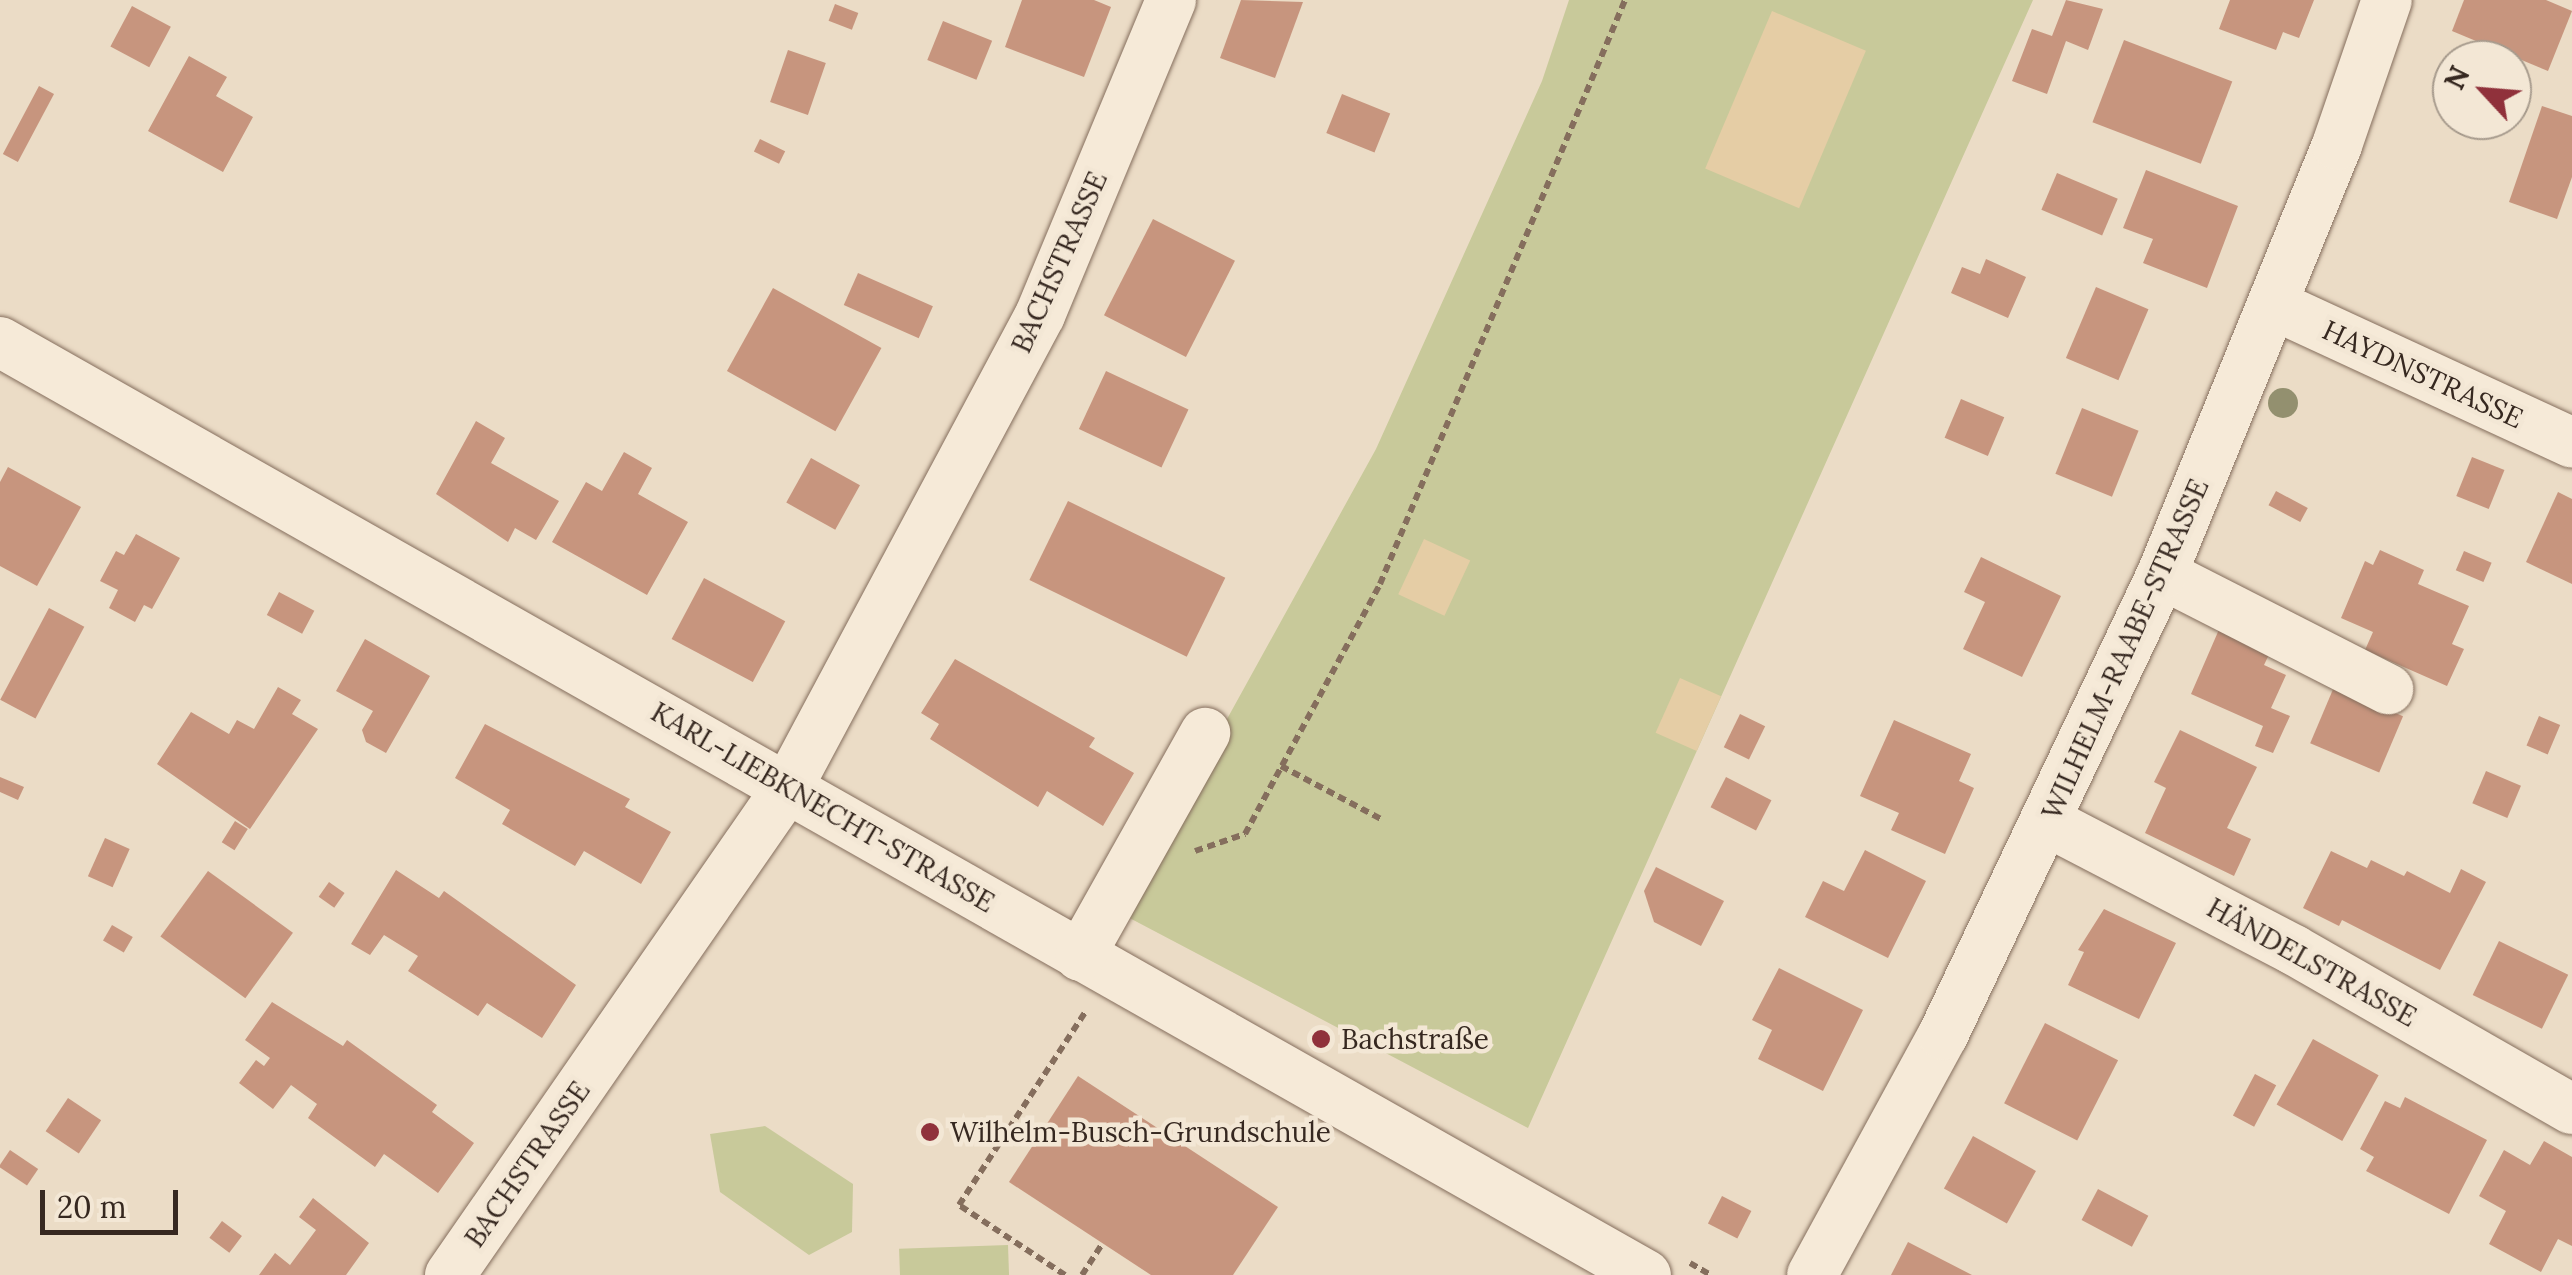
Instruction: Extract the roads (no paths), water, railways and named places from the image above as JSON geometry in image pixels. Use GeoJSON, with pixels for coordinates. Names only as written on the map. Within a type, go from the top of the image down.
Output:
{"type":"FeatureCollection","features":[{"type":"Feature","properties":{"kind":"street","name":"BACHSTRASSE"},"geometry":{"type":"LineString","coordinates":[[450,1275],[788,787],[1042,310],[1172,0]]}},
{"type":"Feature","properties":{"kind":"street","name":"WILHELM-RAABE-STRASSE"},"geometry":{"type":"LineString","coordinates":[[1812,1275],[1943,1035],[2048,822],[2162,574],[2274,305],[2387,0]]}},
{"type":"Feature","properties":{"kind":"street","name":"HAYDNSTRASSE"},"geometry":{"type":"LineString","coordinates":[[2274,305],[2572,443]]}},
{"type":"Feature","properties":{"kind":"street","name":"KARL-LIEBKNECHT-STRASSE"},"geometry":{"type":"LineString","coordinates":[[0,342],[1646,1275]]}},
{"type":"Feature","properties":{"kind":"street"},"geometry":{"type":"LineString","coordinates":[[2162,574],[2388,689]]}},
{"type":"Feature","properties":{"kind":"street"},"geometry":{"type":"LineString","coordinates":[[1080,956],[1204,733]]}},
{"type":"Feature","properties":{"kind":"street","name":"HÄNDELSTRASSE"},"geometry":{"type":"LineString","coordinates":[[2048,822],[2294,950],[2572,1110]]}},
{"type":"Feature","properties":{"kind":"place","name":"Bachstraße"},"geometry":{"type":"Point","coordinates":[1321,1039]}},
{"type":"Feature","properties":{"kind":"place","name":"Wilhelm-Busch-Grundschule"},"geometry":{"type":"Point","coordinates":[930,1132]}}]}
